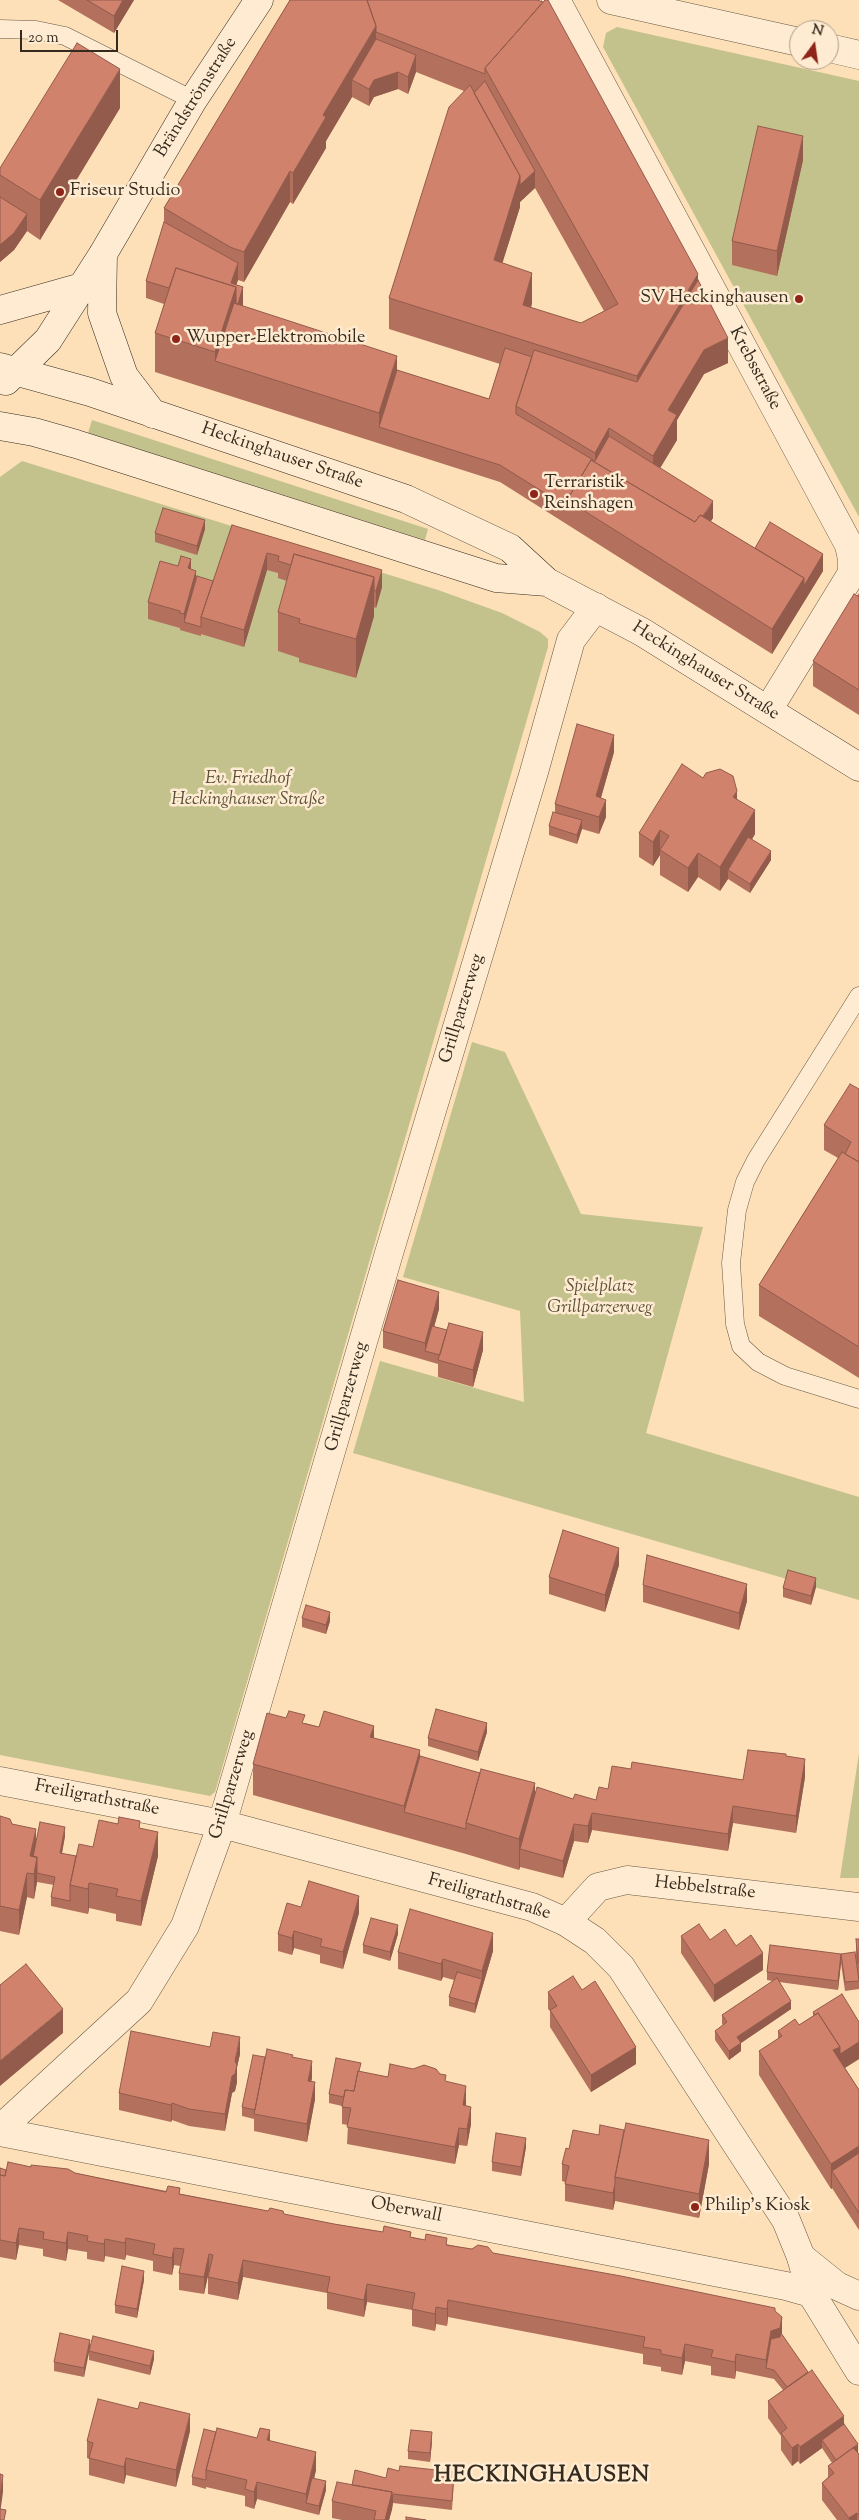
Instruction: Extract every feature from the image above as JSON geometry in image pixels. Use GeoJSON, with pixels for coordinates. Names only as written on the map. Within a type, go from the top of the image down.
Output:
{"type":"FeatureCollection","features":[{"type":"Feature","properties":{"kind":"street","name":"Brändströmstraße"},"geometry":{"type":"LineString","coordinates":[[6,375],[48,340],[103,254],[193,100],[259,0]]}},
{"type":"Feature","properties":{"kind":"street","name":"Krebsstraße"},"geometry":{"type":"LineString","coordinates":[[556,0],[849,545],[852,573],[768,710]]}},
{"type":"Feature","properties":{"kind":"street"},"geometry":{"type":"LineString","coordinates":[[611,0],[789,40]]}},
{"type":"Feature","properties":{"kind":"street"},"geometry":{"type":"LineString","coordinates":[[839,50],[859,55]]}},
{"type":"Feature","properties":{"kind":"street"},"geometry":{"type":"LineString","coordinates":[[103,254],[102,313],[124,376],[153,414]]}},
{"type":"Feature","properties":{"kind":"street"},"geometry":{"type":"LineString","coordinates":[[0,310],[82,287]]}},
{"type":"Feature","properties":{"kind":"street","name":"Heckinghauser Straße"},"geometry":{"type":"LineString","coordinates":[[6,375],[153,414],[406,499],[510,548],[547,582],[642,632],[859,767]]}},
{"type":"Feature","properties":{"kind":"street","name":"Heckinghauser Straße"},"geometry":{"type":"LineString","coordinates":[[0,426],[34,432],[76,444],[496,578],[547,582]]}},
{"type":"Feature","properties":{"kind":"street","name":"Grillparzerweg"},"geometry":{"type":"LineString","coordinates":[[0,2128],[140,2001],[185,1926],[222,1824],[534,772],[571,640],[596,607]]}},
{"type":"Feature","properties":{"kind":"street","name":"Freiligrathstraße"},"geometry":{"type":"LineString","coordinates":[[0,1780],[222,1824],[532,1908],[566,1922],[595,1941],[621,1967],[786,2220],[801,2256],[810,2293],[859,2371]]}},
{"type":"Feature","properties":{"kind":"street","name":"Hebbelstraße"},"geometry":{"type":"LineString","coordinates":[[566,1922],[598,1887],[627,1880],[859,1907]]}},
{"type":"Feature","properties":{"kind":"street","name":"Oberwall"},"geometry":{"type":"LineString","coordinates":[[0,2132],[786,2286],[810,2293]]}},
{"type":"Feature","properties":{"kind":"street"},"geometry":{"type":"LineString","coordinates":[[801,2256],[837,2286],[859,2296]]}},
{"type":"Feature","properties":{"kind":"lane"},"geometry":{"type":"LineString","coordinates":[[0,29],[36,30],[65,36],[193,100]]}},
{"type":"Feature","properties":{"kind":"lane"},"geometry":{"type":"LineString","coordinates":[[859,996],[756,1160],[745,1182],[737,1210],[731,1263],[735,1324],[741,1346],[758,1362],[785,1376],[859,1399]]}},
{"type":"Feature","properties":{"kind":"green space","name":"SV Heckinghausen"},"geometry":{"type":"Polygon","coordinates":[[[617,27],[789,65],[789,70],[810,70],[859,81],[859,517],[603,47],[606,33],[617,27]]]}},
{"type":"Feature","properties":{"kind":"green space"},"geometry":{"type":"Polygon","coordinates":[[[92,420],[428,529],[425,540],[88,433],[92,420]]]}},
{"type":"Feature","properties":{"kind":"green space","name":"Ev. Friedhof Heckinghauser Straße"},"geometry":{"type":"Polygon","coordinates":[[[22,461],[438,590],[502,613],[540,632],[548,639],[548,647],[215,1792],[210,1796],[0,1755],[0,477],[22,461]]]}},
{"type":"Feature","properties":{"kind":"green space","name":"Spielplatz Grillparzerweg"},"geometry":{"type":"Polygon","coordinates":[[[472,1042],[505,1052],[581,1214],[703,1227],[646,1433],[859,1497],[859,1600],[353,1453],[380,1361],[524,1402],[520,1311],[403,1277],[472,1042]]]}},
{"type":"Feature","properties":{"kind":"green space"},"geometry":{"type":"Polygon","coordinates":[[[859,1753],[859,1878],[840,1878],[859,1753]]]}},
{"type":"Feature","properties":{"kind":"building"},"geometry":{"type":"Polygon","coordinates":[[[87,0],[123,0],[114,16],[87,0]]]}},
{"type":"Feature","properties":{"kind":"building"},"geometry":{"type":"Polygon","coordinates":[[[290,0],[367,0],[376,26],[323,115],[326,117],[293,173],[290,171],[244,252],[230,247],[164,208],[290,0]]]}},
{"type":"Feature","properties":{"kind":"building"},"geometry":{"type":"Polygon","coordinates":[[[367,0],[537,0],[543,2],[485,68],[485,74],[376,32],[376,26],[367,0]]]}},
{"type":"Feature","properties":{"kind":"building"},"geometry":{"type":"Polygon","coordinates":[[[545,0],[548,0],[698,274],[637,376],[389,298],[449,107],[470,85],[520,176],[494,260],[532,273],[523,305],[581,323],[618,304],[485,68],[545,0]]]}},
{"type":"Feature","properties":{"kind":"building"},"geometry":{"type":"Polygon","coordinates":[[[376,39],[416,55],[408,77],[398,72],[374,80],[369,89],[352,80],[376,39]]]}},
{"type":"Feature","properties":{"kind":"building"},"geometry":{"type":"Polygon","coordinates":[[[77,43],[120,69],[40,200],[0,175],[0,168],[77,43]]]}},
{"type":"Feature","properties":{"kind":"building"},"geometry":{"type":"Polygon","coordinates":[[[485,81],[535,171],[520,185],[520,176],[474,93],[485,81]]]}},
{"type":"Feature","properties":{"kind":"building"},"geometry":{"type":"Polygon","coordinates":[[[758,126],[803,136],[777,251],[732,241],[758,126]]]}},
{"type":"Feature","properties":{"kind":"building"},"geometry":{"type":"Polygon","coordinates":[[[0,197],[27,214],[14,233],[0,245],[0,197]]]}},
{"type":"Feature","properties":{"kind":"building"},"geometry":{"type":"Polygon","coordinates":[[[164,222],[238,263],[231,283],[243,287],[238,304],[236,304],[236,287],[176,268],[169,288],[146,281],[164,222]]]}},
{"type":"Feature","properties":{"kind":"building"},"geometry":{"type":"Polygon","coordinates":[[[176,268],[236,287],[215,352],[155,333],[176,268]]]}},
{"type":"Feature","properties":{"kind":"building"},"geometry":{"type":"Polygon","coordinates":[[[698,280],[728,338],[704,350],[668,410],[677,415],[653,456],[609,428],[595,453],[516,406],[534,350],[637,382],[698,280]]]}},
{"type":"Feature","properties":{"kind":"building"},"geometry":{"type":"Polygon","coordinates":[[[234,303],[397,356],[379,413],[215,361],[234,303]]]}},
{"type":"Feature","properties":{"kind":"building"},"geometry":{"type":"Polygon","coordinates":[[[505,348],[532,357],[516,406],[516,414],[595,461],[609,436],[713,501],[703,516],[700,515],[695,522],[591,460],[567,500],[567,507],[500,465],[379,427],[397,370],[489,399],[505,348]]]}},
{"type":"Feature","properties":{"kind":"building"},"geometry":{"type":"Polygon","coordinates":[[[591,460],[695,522],[700,515],[804,578],[772,629],[567,500],[591,460]]]}},
{"type":"Feature","properties":{"kind":"building"},"geometry":{"type":"Polygon","coordinates":[[[163,508],[205,520],[197,546],[155,533],[163,508]]]}},
{"type":"Feature","properties":{"kind":"building"},"geometry":{"type":"Polygon","coordinates":[[[770,522],[823,554],[804,586],[804,578],[755,548],[770,522]]]}},
{"type":"Feature","properties":{"kind":"building"},"geometry":{"type":"Polygon","coordinates":[[[232,525],[382,570],[376,591],[374,590],[374,577],[294,554],[291,565],[278,561],[279,556],[267,553],[244,630],[201,617],[232,525]]]}},
{"type":"Feature","properties":{"kind":"building"},"geometry":{"type":"Polygon","coordinates":[[[294,554],[374,577],[356,639],[299,623],[300,619],[278,612],[294,554]]]}},
{"type":"Feature","properties":{"kind":"building"},"geometry":{"type":"Polygon","coordinates":[[[181,556],[191,559],[188,568],[196,571],[184,614],[180,613],[180,611],[148,602],[160,561],[178,566],[181,556]]]}},
{"type":"Feature","properties":{"kind":"building"},"geometry":{"type":"Polygon","coordinates":[[[197,576],[213,581],[201,617],[201,627],[184,622],[197,576]]]}},
{"type":"Feature","properties":{"kind":"building"},"geometry":{"type":"Polygon","coordinates":[[[854,594],[859,597],[859,690],[813,661],[854,594]]]}},
{"type":"Feature","properties":{"kind":"building"},"geometry":{"type":"Polygon","coordinates":[[[577,724],[614,735],[596,796],[606,800],[599,817],[555,804],[577,724]]]}},
{"type":"Feature","properties":{"kind":"building"},"geometry":{"type":"Polygon","coordinates":[[[682,764],[703,778],[706,773],[720,769],[733,776],[737,791],[733,797],[755,810],[720,867],[698,853],[688,868],[660,850],[669,836],[660,830],[653,842],[639,833],[682,764]]]}},
{"type":"Feature","properties":{"kind":"building"},"geometry":{"type":"Polygon","coordinates":[[[553,812],[582,820],[577,835],[549,826],[553,812]]]}},
{"type":"Feature","properties":{"kind":"building"},"geometry":{"type":"Polygon","coordinates":[[[748,837],[771,851],[750,884],[728,870],[748,837]]]}},
{"type":"Feature","properties":{"kind":"building"},"geometry":{"type":"Polygon","coordinates":[[[850,1084],[859,1089],[859,1162],[845,1154],[851,1142],[824,1125],[850,1084]]]}},
{"type":"Feature","properties":{"kind":"building"},"geometry":{"type":"Polygon","coordinates":[[[842,1152],[859,1162],[859,1347],[759,1285],[842,1152]]]}},
{"type":"Feature","properties":{"kind":"building"},"geometry":{"type":"Polygon","coordinates":[[[398,1280],[439,1292],[425,1343],[383,1331],[398,1280]]]}},
{"type":"Feature","properties":{"kind":"building"},"geometry":{"type":"Polygon","coordinates":[[[449,1323],[483,1332],[473,1370],[438,1360],[449,1323]]]}},
{"type":"Feature","properties":{"kind":"building"},"geometry":{"type":"Polygon","coordinates":[[[432,1326],[447,1330],[440,1355],[425,1351],[432,1326]]]}},
{"type":"Feature","properties":{"kind":"building"},"geometry":{"type":"Polygon","coordinates":[[[563,1530],[619,1548],[605,1595],[549,1577],[563,1530]]]}},
{"type":"Feature","properties":{"kind":"building"},"geometry":{"type":"Polygon","coordinates":[[[647,1555],[747,1584],[739,1613],[643,1585],[647,1555]]]}},
{"type":"Feature","properties":{"kind":"building"},"geometry":{"type":"Polygon","coordinates":[[[788,1570],[816,1578],[811,1596],[783,1588],[788,1570]]]}},
{"type":"Feature","properties":{"kind":"building"},"geometry":{"type":"Polygon","coordinates":[[[306,1605],[330,1612],[326,1625],[302,1618],[306,1605]]]}},
{"type":"Feature","properties":{"kind":"building"},"geometry":{"type":"Polygon","coordinates":[[[436,1709],[487,1723],[478,1752],[428,1738],[436,1709]]]}},
{"type":"Feature","properties":{"kind":"building"},"geometry":{"type":"Polygon","coordinates":[[[289,1711],[305,1715],[302,1723],[319,1727],[324,1711],[374,1726],[370,1737],[420,1750],[404,1806],[253,1764],[267,1713],[286,1718],[289,1711]]]}},
{"type":"Feature","properties":{"kind":"building"},"geometry":{"type":"Polygon","coordinates":[[[748,1750],[786,1754],[786,1756],[805,1759],[796,1816],[733,1806],[728,1834],[592,1813],[588,1826],[574,1824],[563,1861],[520,1849],[537,1787],[573,1799],[575,1794],[596,1800],[599,1787],[608,1789],[612,1766],[631,1769],[632,1762],[743,1780],[748,1750]]]}},
{"type":"Feature","properties":{"kind":"building"},"geometry":{"type":"Polygon","coordinates":[[[420,1756],[480,1773],[466,1829],[404,1812],[420,1756]]]}},
{"type":"Feature","properties":{"kind":"building"},"geometry":{"type":"Polygon","coordinates":[[[481,1769],[535,1783],[519,1839],[466,1823],[481,1769]]]}},
{"type":"Feature","properties":{"kind":"building"},"geometry":{"type":"Polygon","coordinates":[[[0,1816],[10,1819],[12,1824],[36,1829],[30,1856],[37,1857],[34,1874],[27,1873],[19,1910],[0,1906],[0,1816]]]}},
{"type":"Feature","properties":{"kind":"building"},"geometry":{"type":"Polygon","coordinates":[[[119,1817],[140,1821],[139,1828],[158,1832],[141,1901],[116,1896],[118,1889],[89,1883],[88,1889],[70,1885],[79,1844],[93,1847],[99,1820],[118,1824],[119,1817]]]}},
{"type":"Feature","properties":{"kind":"building"},"geometry":{"type":"Polygon","coordinates":[[[40,1822],[65,1827],[60,1853],[76,1856],[70,1885],[70,1901],[51,1897],[55,1877],[37,1873],[37,1857],[33,1857],[40,1822]]]}},
{"type":"Feature","properties":{"kind":"building"},"geometry":{"type":"Polygon","coordinates":[[[309,1881],[359,1896],[343,1952],[320,1946],[322,1939],[294,1931],[292,1938],[278,1934],[287,1903],[301,1907],[309,1881]]]}},
{"type":"Feature","properties":{"kind":"building"},"geometry":{"type":"Polygon","coordinates":[[[410,1909],[493,1933],[482,1971],[443,1959],[441,1964],[398,1952],[410,1909]]]}},
{"type":"Feature","properties":{"kind":"building"},"geometry":{"type":"Polygon","coordinates":[[[371,1918],[398,1925],[390,1952],[363,1945],[371,1918]]]}},
{"type":"Feature","properties":{"kind":"building"},"geometry":{"type":"Polygon","coordinates":[[[699,1924],[710,1940],[725,1929],[736,1946],[751,1935],[763,1953],[714,1985],[681,1936],[699,1924]]]}},
{"type":"Feature","properties":{"kind":"building"},"geometry":{"type":"Polygon","coordinates":[[[856,1939],[859,1939],[859,1963],[858,1963],[856,1939]]]}},
{"type":"Feature","properties":{"kind":"building"},"geometry":{"type":"Polygon","coordinates":[[[770,1945],[841,1954],[838,1981],[767,1972],[770,1945]]]}},
{"type":"Feature","properties":{"kind":"building"},"geometry":{"type":"Polygon","coordinates":[[[855,1952],[859,1981],[845,1982],[841,1954],[855,1952]]]}},
{"type":"Feature","properties":{"kind":"building"},"geometry":{"type":"Polygon","coordinates":[[[26,1964],[63,2009],[0,2061],[0,1985],[26,1964]]]}},
{"type":"Feature","properties":{"kind":"building"},"geometry":{"type":"Polygon","coordinates":[[[457,1972],[482,1979],[475,2004],[449,1997],[457,1972]]]}},
{"type":"Feature","properties":{"kind":"building"},"geometry":{"type":"Polygon","coordinates":[[[573,1976],[582,1990],[595,1981],[636,2047],[591,2075],[550,2010],[557,2006],[548,1992],[573,1976]]]}},
{"type":"Feature","properties":{"kind":"building"},"geometry":{"type":"Polygon","coordinates":[[[777,1978],[791,2001],[737,2037],[741,2043],[729,2051],[715,2031],[727,2022],[722,2015],[777,1978]]]}},
{"type":"Feature","properties":{"kind":"building"},"geometry":{"type":"Polygon","coordinates":[[[842,1994],[859,2022],[859,2042],[840,2054],[840,2047],[818,2013],[815,2015],[813,2012],[842,1994]]]}},
{"type":"Feature","properties":{"kind":"building"},"geometry":{"type":"Polygon","coordinates":[[[818,2013],[840,2047],[833,2050],[859,2090],[859,2146],[831,2164],[759,2051],[782,2036],[778,2031],[795,2019],[799,2025],[818,2013]]]}},
{"type":"Feature","properties":{"kind":"building"},"geometry":{"type":"Polygon","coordinates":[[[131,2031],[210,2047],[213,2032],[240,2037],[235,2061],[237,2065],[235,2074],[232,2076],[225,2114],[189,2109],[172,2103],[171,2105],[119,2093],[131,2031]]]}},
{"type":"Feature","properties":{"kind":"building"},"geometry":{"type":"Polygon","coordinates":[[[267,2049],[312,2061],[308,2081],[315,2082],[307,2124],[254,2114],[267,2049]]]}},
{"type":"Feature","properties":{"kind":"building"},"geometry":{"type":"Polygon","coordinates":[[[253,2055],[265,2057],[255,2110],[242,2107],[253,2055]]]}},
{"type":"Feature","properties":{"kind":"building"},"geometry":{"type":"Polygon","coordinates":[[[336,2058],[361,2063],[354,2091],[345,2090],[344,2097],[329,2094],[336,2058]]]}},
{"type":"Feature","properties":{"kind":"building"},"geometry":{"type":"Polygon","coordinates":[[[390,2064],[413,2069],[424,2065],[436,2069],[440,2074],[446,2075],[445,2081],[466,2086],[463,2105],[471,2107],[467,2129],[459,2128],[455,2147],[347,2127],[351,2108],[342,2107],[345,2090],[354,2091],[358,2071],[388,2077],[390,2064]]]}},
{"type":"Feature","properties":{"kind":"building"},"geometry":{"type":"Polygon","coordinates":[[[626,2123],[709,2140],[699,2194],[615,2177],[626,2123]]]}},
{"type":"Feature","properties":{"kind":"building"},"geometry":{"type":"Polygon","coordinates":[[[600,2125],[624,2130],[613,2193],[565,2184],[569,2166],[562,2164],[566,2148],[569,2149],[573,2130],[599,2135],[600,2125]]]}},
{"type":"Feature","properties":{"kind":"building"},"geometry":{"type":"Polygon","coordinates":[[[496,2133],[526,2138],[521,2167],[492,2162],[496,2133]]]}},
{"type":"Feature","properties":{"kind":"building"},"geometry":{"type":"Polygon","coordinates":[[[859,2153],[859,2213],[832,2171],[859,2153]]]}},
{"type":"Feature","properties":{"kind":"building"},"geometry":{"type":"Polygon","coordinates":[[[8,2162],[31,2167],[31,2165],[68,2169],[75,2173],[166,2192],[168,2186],[180,2188],[179,2194],[268,2211],[270,2208],[283,2211],[284,2214],[334,2224],[383,2232],[384,2226],[411,2232],[410,2237],[425,2240],[426,2234],[447,2238],[446,2245],[472,2249],[478,2245],[488,2247],[493,2253],[621,2276],[775,2308],[775,2311],[782,2317],[780,2328],[771,2331],[766,2360],[736,2354],[735,2362],[711,2357],[713,2350],[685,2344],[682,2358],[661,2354],[661,2350],[643,2347],[645,2337],[448,2300],[447,2309],[436,2307],[435,2314],[412,2309],[415,2293],[367,2284],[364,2300],[327,2292],[330,2277],[243,2260],[238,2283],[208,2277],[213,2255],[209,2254],[204,2277],[179,2273],[184,2249],[174,2248],[172,2258],[153,2254],[155,2244],[126,2238],[125,2243],[105,2239],[104,2244],[87,2241],[88,2236],[68,2232],[66,2243],[43,2239],[44,2232],[19,2228],[16,2243],[0,2240],[0,2175],[5,2176],[8,2162]]]}},
{"type":"Feature","properties":{"kind":"building"},"geometry":{"type":"Polygon","coordinates":[[[0,2168],[6,2170],[5,2176],[0,2175],[0,2168]]]}},
{"type":"Feature","properties":{"kind":"building"},"geometry":{"type":"Polygon","coordinates":[[[122,2266],[144,2271],[137,2309],[115,2305],[122,2266]]]}},
{"type":"Feature","properties":{"kind":"building"},"geometry":{"type":"Polygon","coordinates":[[[60,2333],[90,2340],[84,2368],[54,2362],[60,2333]]]}},
{"type":"Feature","properties":{"kind":"building"},"geometry":{"type":"Polygon","coordinates":[[[781,2333],[808,2372],[787,2387],[774,2370],[766,2368],[771,2339],[780,2337],[781,2333]]]}},
{"type":"Feature","properties":{"kind":"building"},"geometry":{"type":"Polygon","coordinates":[[[93,2336],[154,2351],[150,2366],[89,2351],[93,2336]]]}},
{"type":"Feature","properties":{"kind":"building"},"geometry":{"type":"Polygon","coordinates":[[[812,2370],[844,2416],[800,2447],[798,2444],[792,2448],[781,2433],[787,2428],[768,2401],[812,2370]]]}},
{"type":"Feature","properties":{"kind":"building"},"geometry":{"type":"Polygon","coordinates":[[[98,2399],[138,2409],[140,2402],[190,2414],[176,2470],[126,2458],[124,2467],[89,2458],[93,2443],[87,2441],[98,2399]]]}},
{"type":"Feature","properties":{"kind":"building"},"geometry":{"type":"Polygon","coordinates":[[[844,2424],[858,2444],[836,2460],[822,2440],[844,2424]]]}},
{"type":"Feature","properties":{"kind":"building"},"geometry":{"type":"Polygon","coordinates":[[[217,2428],[257,2438],[260,2428],[270,2430],[267,2440],[316,2452],[306,2494],[257,2482],[254,2492],[245,2489],[247,2480],[206,2470],[217,2428]]]}},
{"type":"Feature","properties":{"kind":"building"},"geometry":{"type":"Polygon","coordinates":[[[204,2429],[216,2432],[206,2470],[206,2480],[192,2477],[204,2429]]]}},
{"type":"Feature","properties":{"kind":"building"},"geometry":{"type":"Polygon","coordinates":[[[411,2430],[432,2432],[430,2453],[408,2451],[411,2430]]]}},
{"type":"Feature","properties":{"kind":"building"},"geometry":{"type":"Polygon","coordinates":[[[853,2448],[859,2454],[859,2515],[857,2513],[849,2518],[822,2483],[834,2473],[828,2466],[853,2448]]]}},
{"type":"Feature","properties":{"kind":"building"},"geometry":{"type":"Polygon","coordinates":[[[400,2466],[454,2472],[452,2501],[393,2494],[392,2501],[392,2492],[352,2485],[355,2470],[386,2478],[388,2468],[399,2471],[400,2466]]]}},
{"type":"Feature","properties":{"kind":"building"},"geometry":{"type":"Polygon","coordinates":[[[0,2474],[3,2475],[0,2497],[0,2474]]]}},
{"type":"Feature","properties":{"kind":"building"},"geometry":{"type":"Polygon","coordinates":[[[312,2478],[326,2481],[319,2506],[306,2503],[312,2478]]]}},
{"type":"Feature","properties":{"kind":"building"},"geometry":{"type":"Polygon","coordinates":[[[337,2482],[392,2492],[385,2520],[374,2520],[376,2511],[332,2501],[337,2482]]]}},
{"type":"Feature","properties":{"kind":"building"},"geometry":{"type":"Polygon","coordinates":[[[0,2509],[6,2510],[4,2520],[0,2520],[0,2509]]]}},
{"type":"Feature","properties":{"kind":"building"},"geometry":{"type":"Polygon","coordinates":[[[406,2517],[426,2520],[406,2520],[406,2517]]]}},
{"type":"Feature","properties":{"kind":"place","name":"Friseur Studio"},"geometry":{"type":"Point","coordinates":[60,192]}},
{"type":"Feature","properties":{"kind":"place","name":"SV Heckinghausen"},"geometry":{"type":"Point","coordinates":[799,299]}},
{"type":"Feature","properties":{"kind":"place","name":"Wupper-Elektromobile"},"geometry":{"type":"Point","coordinates":[176,339]}},
{"type":"Feature","properties":{"kind":"place","name":"Terraristik Reinshagen"},"geometry":{"type":"Point","coordinates":[534,494]}},
{"type":"Feature","properties":{"kind":"place","name":"Philip's Kiosk"},"geometry":{"type":"Point","coordinates":[695,2207]}},
{"type":"Feature","properties":{"kind":"district","name":"HECKINGHAUSEN"},"geometry":{"type":"Point","coordinates":[542,2477]}}]}
